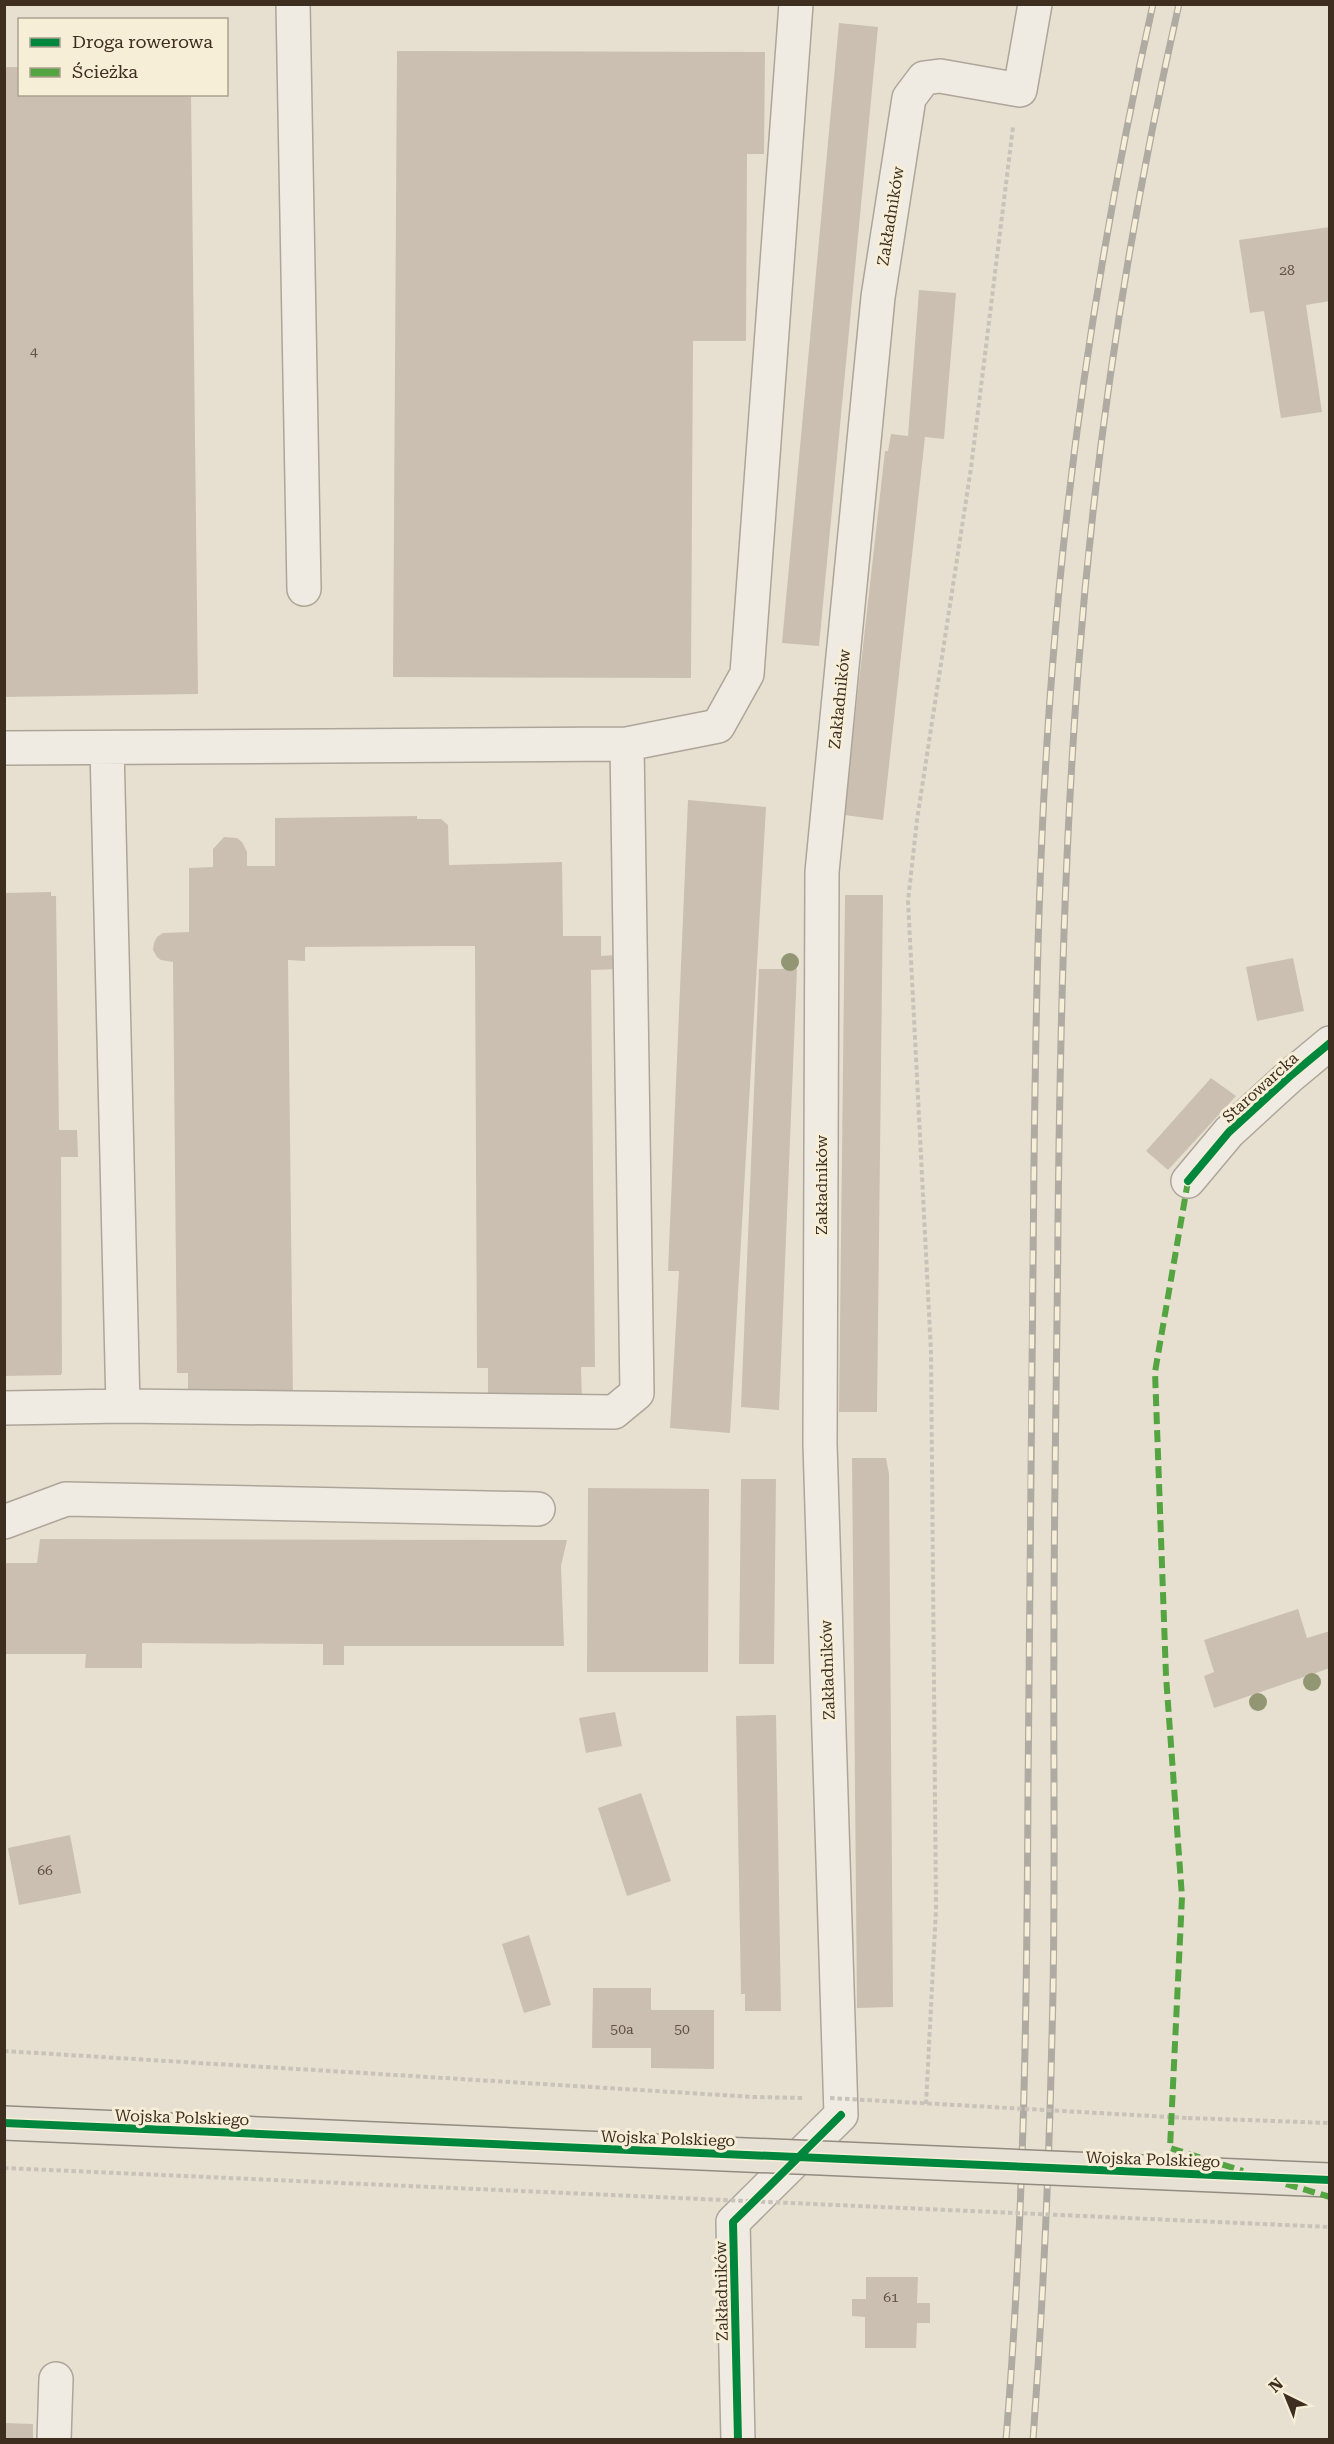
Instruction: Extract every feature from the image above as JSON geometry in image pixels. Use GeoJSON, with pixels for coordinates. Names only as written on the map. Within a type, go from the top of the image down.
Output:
{"type":"FeatureCollection","features":[{"type":"Feature","properties":{"kind":"main road","name":"Wojska Polskiego"},"geometry":{"type":"LineString","coordinates":[[4,2123],[1329,2180]]}},
{"type":"Feature","properties":{"kind":"street"},"geometry":{"type":"LineString","coordinates":[[293,4],[304,589]]}},
{"type":"Feature","properties":{"kind":"street"},"geometry":{"type":"LineString","coordinates":[[4,748],[627,744],[718,726],[747,674],[795,4]]}},
{"type":"Feature","properties":{"kind":"street"},"geometry":{"type":"LineString","coordinates":[[1020,90],[1035,4]]}},
{"type":"Feature","properties":{"kind":"street","name":"Zakładników"},"geometry":{"type":"LineString","coordinates":[[738,2439],[733,2222],[830,2104],[820,1444],[822,872],[878,297],[909,98],[924,78],[940,76],[1020,90]]}},
{"type":"Feature","properties":{"kind":"street"},"geometry":{"type":"LineString","coordinates":[[4,1408],[123,1406],[614,1412],[637,1393],[627,744]]}},
{"type":"Feature","properties":{"kind":"street"},"geometry":{"type":"LineString","coordinates":[[107,748],[123,1406]]}},
{"type":"Feature","properties":{"kind":"street","name":"Starowarcka"},"geometry":{"type":"LineString","coordinates":[[1188,1181],[1229,1132],[1329,1043]]}},
{"type":"Feature","properties":{"kind":"street"},"geometry":{"type":"LineString","coordinates":[[4,1522],[66,1499],[538,1509]]}},
{"type":"Feature","properties":{"kind":"street"},"geometry":{"type":"LineString","coordinates":[[54,2439],[56,2379]]}},
{"type":"Feature","properties":{"kind":"path"},"geometry":{"type":"LineString","coordinates":[[926,2104],[936,1909],[931,1352],[908,901],[917,820],[971,468],[1015,111],[1020,90]]}},
{"type":"Feature","properties":{"kind":"path"},"geometry":{"type":"LineString","coordinates":[[4,2051],[742,2096],[808,2098]]}},
{"type":"Feature","properties":{"kind":"path"},"geometry":{"type":"LineString","coordinates":[[830,2104],[926,2104],[1329,2123]]}},
{"type":"Feature","properties":{"kind":"path"},"geometry":{"type":"LineString","coordinates":[[4,2168],[1329,2227]]}},
{"type":"Feature","properties":{"kind":"building"},"geometry":{"type":"Polygon","coordinates":[[[839,23],[878,27],[819,646],[782,643],[839,23]]]}},
{"type":"Feature","properties":{"kind":"building"},"geometry":{"type":"Polygon","coordinates":[[[397,51],[765,52],[764,154],[747,154],[746,341],[693,341],[691,678],[393,677],[397,51]]]}},
{"type":"Feature","properties":{"kind":"building"},"geometry":{"type":"Polygon","coordinates":[[[4,67],[18,67],[18,96],[191,96],[198,694],[4,697],[4,67]]]}},
{"type":"Feature","properties":{"kind":"building"},"geometry":{"type":"Polygon","coordinates":[[[1330,227],[1330,301],[1306,305],[1322,412],[1281,418],[1264,311],[1250,313],[1239,240],[1330,227]]]}},
{"type":"Feature","properties":{"kind":"building"},"geometry":{"type":"Polygon","coordinates":[[[919,290],[956,293],[944,439],[925,437],[883,820],[844,815],[885,451],[888,451],[891,434],[908,436],[919,290]]]}},
{"type":"Feature","properties":{"kind":"building"},"geometry":{"type":"Polygon","coordinates":[[[688,800],[766,807],[730,1433],[670,1428],[679,1271],[668,1271],[688,800]]]}},
{"type":"Feature","properties":{"kind":"building"},"geometry":{"type":"Polygon","coordinates":[[[417,816],[417,819],[441,819],[448,825],[449,865],[562,862],[563,936],[601,936],[601,956],[617,955],[618,969],[591,970],[595,1367],[581,1367],[582,1402],[488,1403],[488,1368],[477,1368],[475,946],[305,947],[305,961],[288,960],[293,1399],[188,1400],[188,1373],[177,1373],[173,962],[157,957],[153,950],[154,943],[163,933],[189,932],[189,868],[213,867],[213,849],[224,837],[237,838],[242,842],[247,852],[247,866],[275,866],[275,818],[417,816]]]}},
{"type":"Feature","properties":{"kind":"building"},"geometry":{"type":"Polygon","coordinates":[[[51,892],[51,896],[56,896],[59,1130],[77,1130],[78,1157],[61,1157],[62,1372],[61,1375],[4,1376],[4,893],[51,892]]]}},
{"type":"Feature","properties":{"kind":"building"},"geometry":{"type":"Polygon","coordinates":[[[845,895],[883,895],[877,1412],[839,1412],[845,895]]]}},
{"type":"Feature","properties":{"kind":"building"},"geometry":{"type":"Polygon","coordinates":[[[1293,958],[1304,1011],[1257,1021],[1246,967],[1293,958]]]}},
{"type":"Feature","properties":{"kind":"building"},"geometry":{"type":"Polygon","coordinates":[[[759,969],[797,969],[779,1410],[741,1407],[759,969]]]}},
{"type":"Feature","properties":{"kind":"building"},"geometry":{"type":"Polygon","coordinates":[[[1211,1078],[1236,1096],[1168,1170],[1146,1151],[1211,1078]]]}},
{"type":"Feature","properties":{"kind":"building"},"geometry":{"type":"Polygon","coordinates":[[[852,1458],[886,1458],[889,1474],[893,2007],[857,2008],[852,1458]]]}},
{"type":"Feature","properties":{"kind":"building"},"geometry":{"type":"Polygon","coordinates":[[[741,1479],[776,1479],[774,1664],[739,1664],[741,1479]]]}},
{"type":"Feature","properties":{"kind":"building"},"geometry":{"type":"Polygon","coordinates":[[[588,1488],[709,1489],[708,1672],[587,1672],[588,1488]]]}},
{"type":"Feature","properties":{"kind":"building"},"geometry":{"type":"Polygon","coordinates":[[[40,1539],[567,1540],[561,1566],[564,1646],[344,1646],[344,1665],[323,1665],[323,1644],[142,1643],[142,1668],[85,1668],[86,1654],[4,1654],[5,1563],[37,1563],[40,1539]]]}},
{"type":"Feature","properties":{"kind":"building"},"geometry":{"type":"Polygon","coordinates":[[[1298,1609],[1307,1638],[1330,1631],[1330,1668],[1214,1708],[1204,1676],[1214,1672],[1204,1640],[1298,1609]]]}},
{"type":"Feature","properties":{"kind":"building"},"geometry":{"type":"Polygon","coordinates":[[[615,1712],[622,1746],[586,1753],[579,1718],[615,1712]]]}},
{"type":"Feature","properties":{"kind":"building"},"geometry":{"type":"Polygon","coordinates":[[[776,1715],[781,2011],[745,2011],[745,1994],[741,1994],[736,1716],[776,1715]]]}},
{"type":"Feature","properties":{"kind":"building"},"geometry":{"type":"Polygon","coordinates":[[[641,1793],[671,1881],[627,1896],[598,1808],[641,1793]]]}},
{"type":"Feature","properties":{"kind":"building"},"geometry":{"type":"Polygon","coordinates":[[[70,1835],[81,1893],[19,1905],[8,1848],[70,1835]]]}},
{"type":"Feature","properties":{"kind":"building"},"geometry":{"type":"Polygon","coordinates":[[[529,1935],[551,2005],[524,2013],[502,1944],[529,1935]]]}},
{"type":"Feature","properties":{"kind":"building"},"geometry":{"type":"Polygon","coordinates":[[[593,1988],[651,1988],[651,2010],[714,2010],[714,2069],[651,2068],[651,2048],[592,2048],[593,1988]]]}},
{"type":"Feature","properties":{"kind":"building"},"geometry":{"type":"Polygon","coordinates":[[[866,2277],[918,2277],[917,2303],[930,2303],[930,2323],[917,2323],[916,2348],[865,2348],[865,2317],[852,2316],[852,2299],[866,2299],[866,2277]]]}},
{"type":"Feature","properties":{"kind":"building"},"geometry":{"type":"Polygon","coordinates":[[[4,2423],[33,2424],[33,2440],[4,2440],[4,2423]]]}},
{"type":"Feature","properties":{"kind":"railway"},"geometry":{"type":"LineString","coordinates":[[1006,2440],[1021,2196],[1027,1952],[1036,1040],[1041,856],[1048,733],[1068,504],[1091,336],[1119,170],[1153,4]]}},
{"type":"Feature","properties":{"kind":"railway"},"geometry":{"type":"LineString","coordinates":[[1033,2440],[1045,2238],[1052,2035],[1054,1528],[1059,1155],[1064,948],[1073,741],[1085,588],[1116,336],[1145,170],[1179,4]]}},
{"type":"Feature","properties":{"kind":"marked path"},"geometry":{"type":"LineString","coordinates":[[1188,1181],[1155,1372],[1166,1676],[1182,1897],[1170,2148],[1243,2171]]}},
{"type":"Feature","properties":{"kind":"marked path"},"geometry":{"type":"LineString","coordinates":[[1286,2184],[1330,2197]]}},
{"type":"Feature","properties":{"kind":"cycle path"},"geometry":{"type":"LineString","coordinates":[[1188,1181],[1229,1132],[1330,1043]]}},
{"type":"Feature","properties":{"kind":"cycle path"},"geometry":{"type":"LineString","coordinates":[[738,2440],[733,2222],[841,2115]]}},
{"type":"Feature","properties":{"kind":"cycle path"},"geometry":{"type":"LineString","coordinates":[[4,2123],[1330,2180]]}}]}
